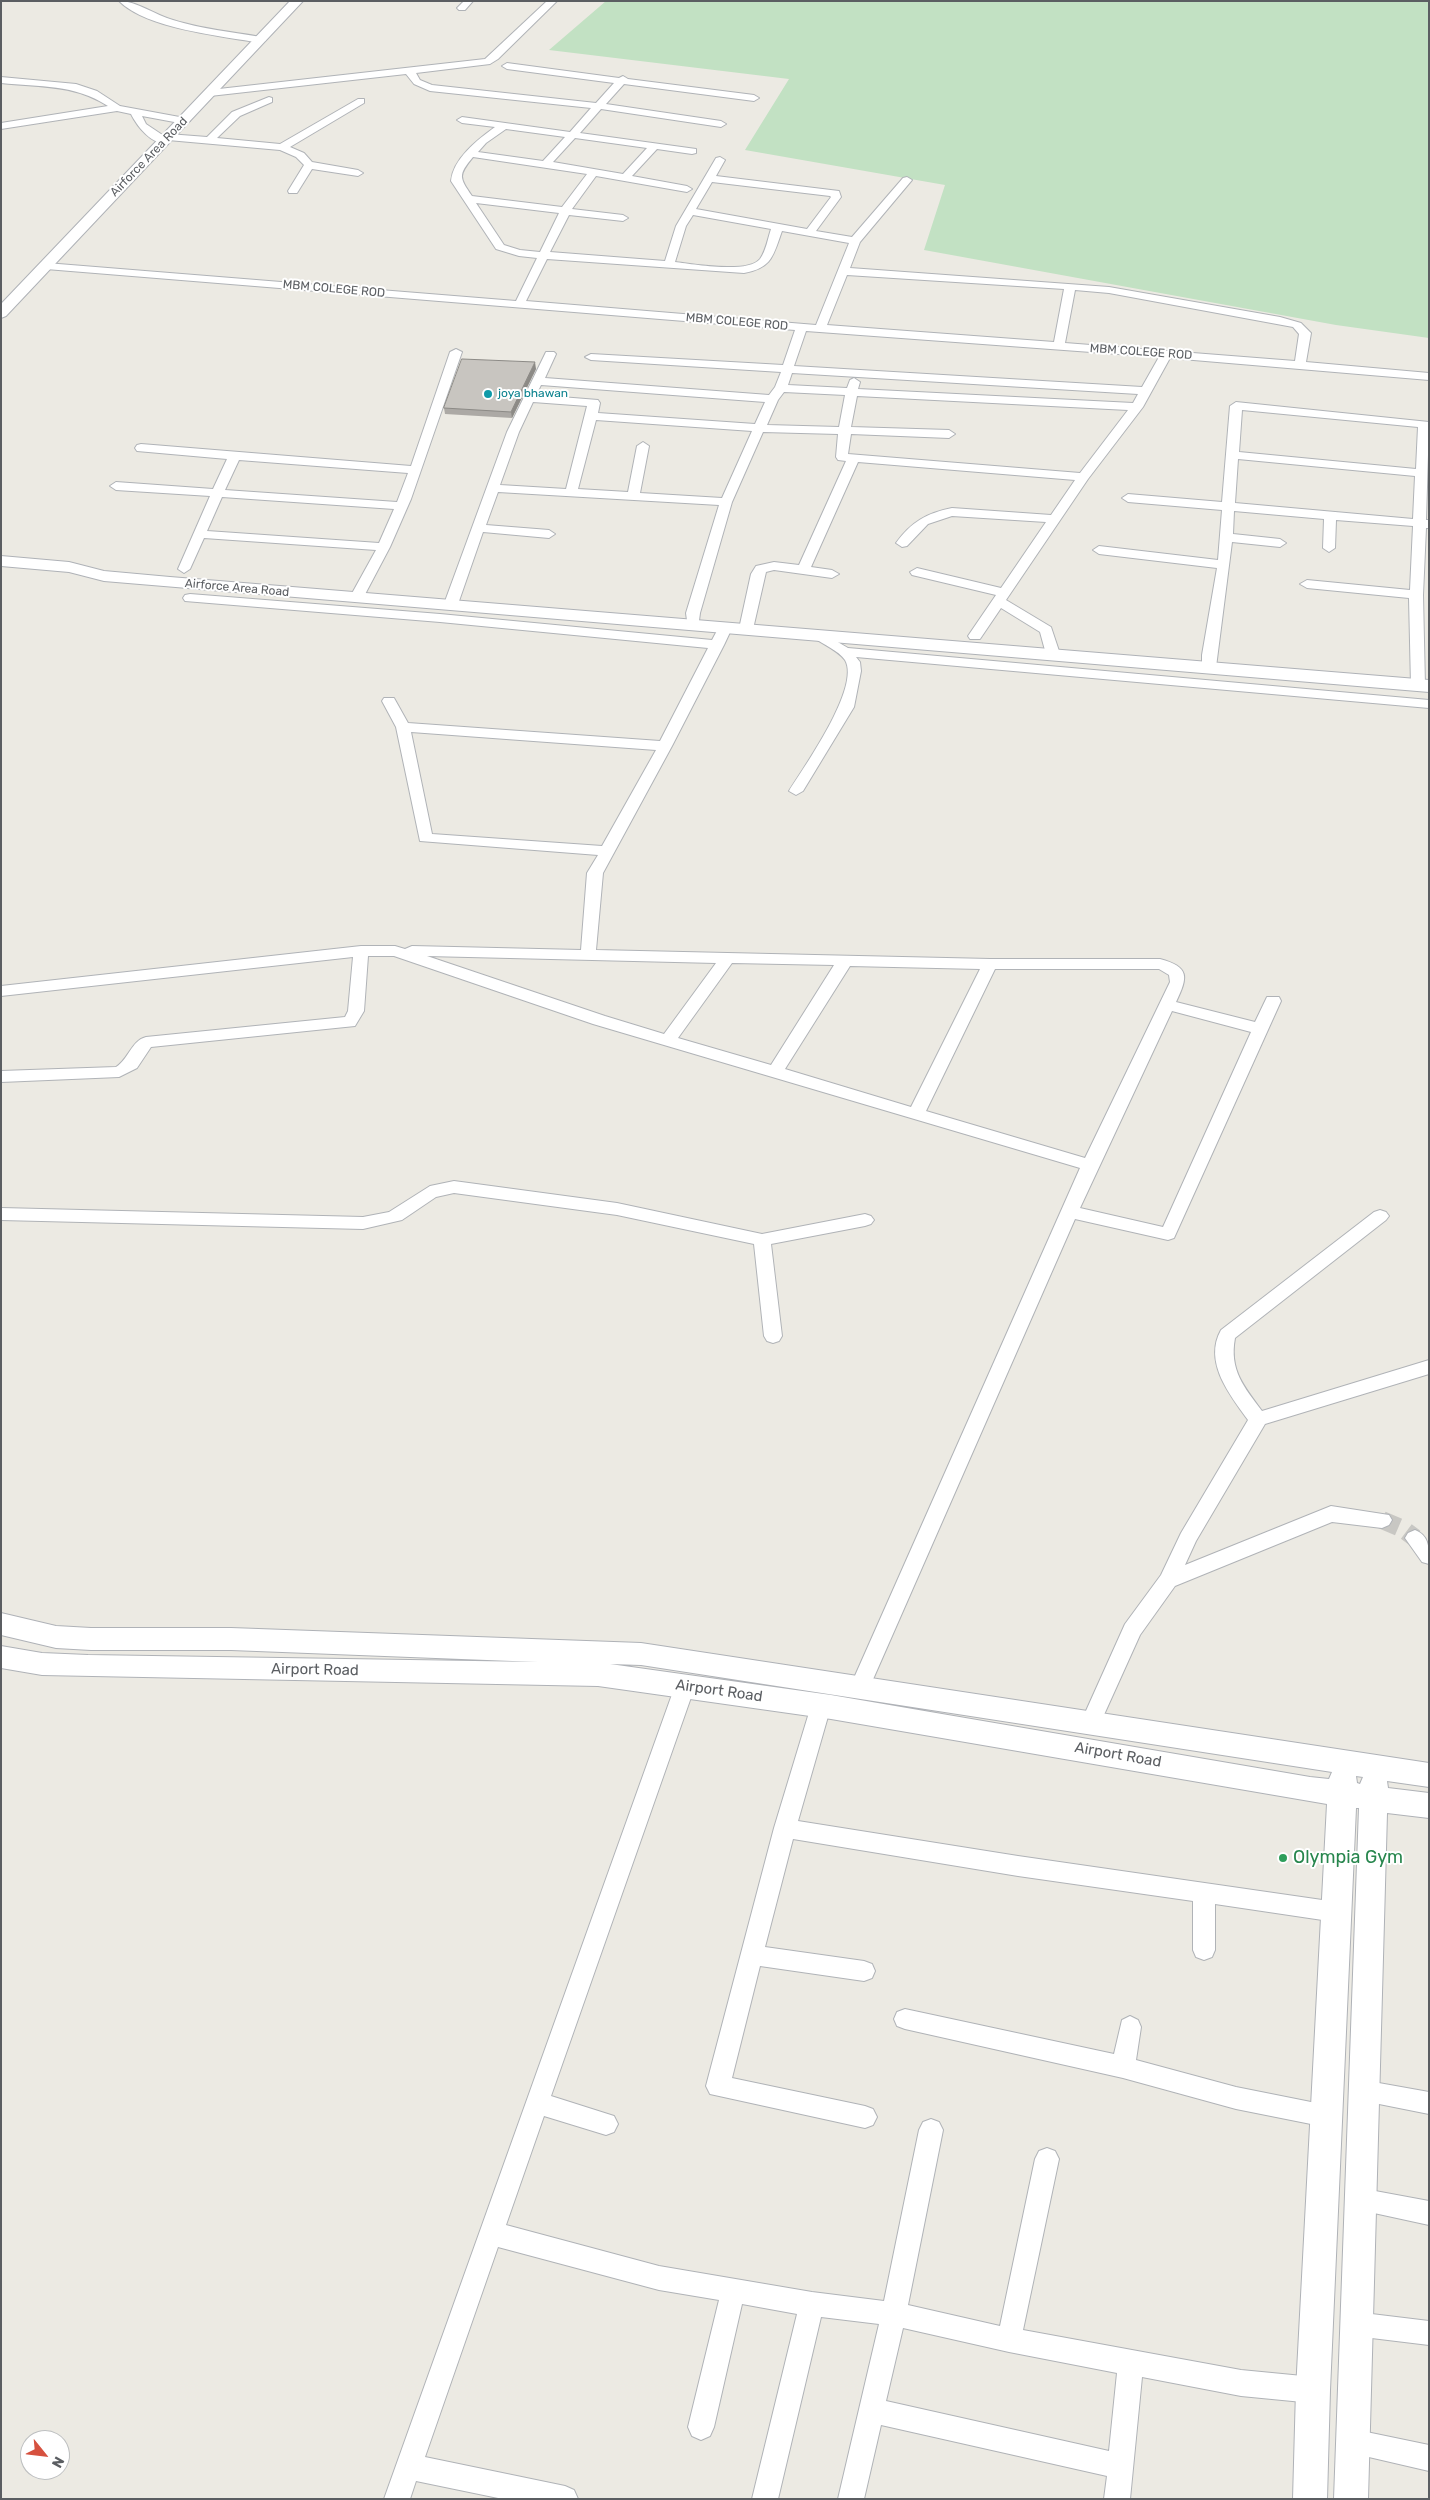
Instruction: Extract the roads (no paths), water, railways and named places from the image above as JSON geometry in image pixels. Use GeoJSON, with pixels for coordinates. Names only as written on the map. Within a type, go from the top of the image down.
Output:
{"type":"FeatureCollection","features":[{"type":"Feature","properties":{"kind":"street"},"geometry":{"type":"LineString","coordinates":[[123,1],[133,8],[162,20],[260,40]]}},
{"type":"Feature","properties":{"kind":"street","name":"Airforce Area Road"},"geometry":{"type":"LineString","coordinates":[[1,313],[297,1]]}},
{"type":"Feature","properties":{"kind":"street"},"geometry":{"type":"LineString","coordinates":[[210,93],[487,62],[495,57],[553,1]]}},
{"type":"Feature","properties":{"kind":"street"},"geometry":{"type":"LineString","coordinates":[[507,66],[754,98]]}},
{"type":"Feature","properties":{"kind":"street"},"geometry":{"type":"LineString","coordinates":[[410,72],[417,82],[430,88],[600,106],[721,124]]}},
{"type":"Feature","properties":{"kind":"street"},"geometry":{"type":"LineString","coordinates":[[1,80],[76,87],[94,93],[116,108],[136,114],[185,121]]}},
{"type":"Feature","properties":{"kind":"street"},"geometry":{"type":"LineString","coordinates":[[546,164],[623,80]]}},
{"type":"Feature","properties":{"kind":"street"},"geometry":{"type":"LineString","coordinates":[[209,141],[236,114],[269,100]]}},
{"type":"Feature","properties":{"kind":"street"},"geometry":{"type":"LineString","coordinates":[[282,147],[361,101]]}},
{"type":"Feature","properties":{"kind":"street"},"geometry":{"type":"LineString","coordinates":[[156,117],[200,104]]}},
{"type":"Feature","properties":{"kind":"street"},"geometry":{"type":"LineString","coordinates":[[1,126],[48,117],[116,108]]}},
{"type":"Feature","properties":{"kind":"street"},"geometry":{"type":"LineString","coordinates":[[136,114],[142,126],[166,139],[282,147],[300,155],[309,165],[358,173]]}},
{"type":"Feature","properties":{"kind":"street"},"geometry":{"type":"LineString","coordinates":[[462,120],[692,151]]}},
{"type":"Feature","properties":{"kind":"street"},"geometry":{"type":"LineString","coordinates":[[505,125],[482,141],[455,176],[467,199],[500,247],[519,253],[542,256],[731,270],[755,270],[765,261],[778,226]]}},
{"type":"Feature","properties":{"kind":"street"},"geometry":{"type":"LineString","coordinates":[[626,177],[655,145]]}},
{"type":"Feature","properties":{"kind":"street"},"geometry":{"type":"LineString","coordinates":[[471,154],[546,164],[687,189]]}},
{"type":"Feature","properties":{"kind":"street"},"geometry":{"type":"LineString","coordinates":[[669,265],[681,226],[720,160]]}},
{"type":"Feature","properties":{"kind":"street"},"geometry":{"type":"LineString","coordinates":[[293,191],[309,165]]}},
{"type":"Feature","properties":{"kind":"street"},"geometry":{"type":"LineString","coordinates":[[519,304],[565,210],[594,172]]}},
{"type":"Feature","properties":{"kind":"street"},"geometry":{"type":"LineString","coordinates":[[708,178],[835,193],[836,197],[810,232]]}},
{"type":"Feature","properties":{"kind":"street"},"geometry":{"type":"LineString","coordinates":[[820,328],[855,241],[907,180]]}},
{"type":"Feature","properties":{"kind":"street"},"geometry":{"type":"LineString","coordinates":[[467,199],[623,218]]}},
{"type":"Feature","properties":{"kind":"street"},"geometry":{"type":"LineString","coordinates":[[690,211],[855,241]]}},
{"type":"Feature","properties":{"kind":"street","name":"MBM COLEGE ROD"},"geometry":{"type":"LineString","coordinates":[[46,266],[802,327],[1300,364],[1429,377]]}},
{"type":"Feature","properties":{"kind":"street"},"geometry":{"type":"LineString","coordinates":[[842,271],[1070,286],[1280,320],[1297,325],[1305,332],[1300,364]]}},
{"type":"Feature","properties":{"kind":"street"},"geometry":{"type":"LineString","coordinates":[[1059,347],[1070,286]]}},
{"type":"Feature","properties":{"kind":"street"},"geometry":{"type":"LineString","coordinates":[[693,619],[726,502],[772,399],[781,388],[802,327]]}},
{"type":"Feature","properties":{"kind":"street"},"geometry":{"type":"LineString","coordinates":[[359,591],[384,547],[430,432],[456,352]]}},
{"type":"Feature","properties":{"kind":"street"},"geometry":{"type":"LineString","coordinates":[[448,604],[513,432],[550,354]]}},
{"type":"Feature","properties":{"kind":"street"},"geometry":{"type":"LineString","coordinates":[[975,636],[1083,477],[1137,407],[1166,354]]}},
{"type":"Feature","properties":{"kind":"street"},"geometry":{"type":"LineString","coordinates":[[591,357],[1146,391]]}},
{"type":"Feature","properties":{"kind":"street"},"geometry":{"type":"LineString","coordinates":[[856,374],[850,393],[842,457],[1083,477]]}},
{"type":"Feature","properties":{"kind":"street"},"geometry":{"type":"LineString","coordinates":[[538,381],[772,399]]}},
{"type":"Feature","properties":{"kind":"street"},"geometry":{"type":"LineString","coordinates":[[781,388],[1137,407]]}},
{"type":"Feature","properties":{"kind":"street"},"geometry":{"type":"LineString","coordinates":[[529,398],[594,403],[571,493]]}},
{"type":"Feature","properties":{"kind":"street"},"geometry":{"type":"LineString","coordinates":[[1209,661],[1224,565],[1236,406],[1427,424],[1422,473],[1424,524],[1421,588],[1424,679]]}},
{"type":"Feature","properties":{"kind":"street"},"geometry":{"type":"LineString","coordinates":[[592,416],[760,428],[949,434]]}},
{"type":"Feature","properties":{"kind":"street"},"geometry":{"type":"LineString","coordinates":[[633,497],[643,446]]}},
{"type":"Feature","properties":{"kind":"street"},"geometry":{"type":"LineString","coordinates":[[141,448],[235,454],[415,470]]}},
{"type":"Feature","properties":{"kind":"street"},"geometry":{"type":"LineString","coordinates":[[184,569],[235,454]]}},
{"type":"Feature","properties":{"kind":"street"},"geometry":{"type":"LineString","coordinates":[[1232,455],[1422,473]]}},
{"type":"Feature","properties":{"kind":"street"},"geometry":{"type":"LineString","coordinates":[[803,570],[854,458]]}},
{"type":"Feature","properties":{"kind":"street"},"geometry":{"type":"LineString","coordinates":[[116,486],[400,506]]}},
{"type":"Feature","properties":{"kind":"street"},"geometry":{"type":"LineString","coordinates":[[491,488],[726,502]]}},
{"type":"Feature","properties":{"kind":"street"},"geometry":{"type":"LineString","coordinates":[[1128,498],[1424,524]]}},
{"type":"Feature","properties":{"kind":"street"},"geometry":{"type":"LineString","coordinates":[[902,543],[920,522],[939,514],[952,512],[1055,519]]}},
{"type":"Feature","properties":{"kind":"street"},"geometry":{"type":"LineString","coordinates":[[1329,548],[1330,515]]}},
{"type":"Feature","properties":{"kind":"street"},"geometry":{"type":"LineString","coordinates":[[478,528],[548,534]]}},
{"type":"Feature","properties":{"kind":"street"},"geometry":{"type":"LineString","coordinates":[[200,534],[384,547]]}},
{"type":"Feature","properties":{"kind":"street"},"geometry":{"type":"LineString","coordinates":[[1226,537],[1280,543]]}},
{"type":"Feature","properties":{"kind":"street"},"geometry":{"type":"LineString","coordinates":[[1098,550],[1224,565]]}},
{"type":"Feature","properties":{"kind":"street","name":"Airforce Area Road"},"geometry":{"type":"LineString","coordinates":[[1,561],[69,567],[104,576],[359,591]]}},
{"type":"Feature","properties":{"kind":"street"},"geometry":{"type":"LineString","coordinates":[[69,567],[86,564],[124,564],[184,569],[359,591],[717,644]]}},
{"type":"Feature","properties":{"kind":"street"},"geometry":{"type":"LineString","coordinates":[[747,623],[761,569],[774,566],[832,574]]}},
{"type":"Feature","properties":{"kind":"street"},"geometry":{"type":"LineString","coordinates":[[917,572],[1002,597],[1046,630],[1052,648]]}},
{"type":"Feature","properties":{"kind":"street"},"geometry":{"type":"LineString","coordinates":[[1308,584],[1421,588]]}},
{"type":"Feature","properties":{"kind":"street"},"geometry":{"type":"LineString","coordinates":[[190,598],[448,604],[975,636],[1052,648]]}},
{"type":"Feature","properties":{"kind":"street"},"geometry":{"type":"LineString","coordinates":[[448,604],[693,619],[725,628],[747,623],[819,635],[1052,648],[1424,679]]}},
{"type":"Feature","properties":{"kind":"street"},"geometry":{"type":"LineString","coordinates":[[588,954],[595,873],[665,746],[725,628]]}},
{"type":"Feature","properties":{"kind":"street"},"geometry":{"type":"LineString","coordinates":[[796,790],[847,707],[854,671],[853,662],[843,652],[819,635]]}},
{"type":"Feature","properties":{"kind":"street"},"geometry":{"type":"LineString","coordinates":[[843,652],[1354,688],[1424,679]]}},
{"type":"Feature","properties":{"kind":"street"},"geometry":{"type":"LineString","coordinates":[[1209,661],[1429,704]]}},
{"type":"Feature","properties":{"kind":"street"},"geometry":{"type":"LineString","coordinates":[[389,701],[403,727],[425,838],[607,851]]}},
{"type":"Feature","properties":{"kind":"street"},"geometry":{"type":"LineString","coordinates":[[403,727],[665,746]]}},
{"type":"Feature","properties":{"kind":"street"},"geometry":{"type":"LineString","coordinates":[[1,1077],[119,1072],[132,1066],[140,1047],[146,1042],[349,1022],[356,1011],[361,950]]}},
{"type":"Feature","properties":{"kind":"street"},"geometry":{"type":"LineString","coordinates":[[1,991],[361,950],[990,964],[1160,964],[1172,968],[1177,974],[1178,982],[1090,1165],[860,1687]]}},
{"type":"Feature","properties":{"kind":"street"},"geometry":{"type":"LineString","coordinates":[[395,951],[599,1020],[1090,1165]]}},
{"type":"Feature","properties":{"kind":"street"},"geometry":{"type":"LineString","coordinates":[[668,1040],[728,958]]}},
{"type":"Feature","properties":{"kind":"street"},"geometry":{"type":"LineString","coordinates":[[775,1072],[845,961]]}},
{"type":"Feature","properties":{"kind":"street"},"geometry":{"type":"LineString","coordinates":[[916,1114],[990,964]]}},
{"type":"Feature","properties":{"kind":"street"},"geometry":{"type":"LineString","coordinates":[[1069,1212],[1168,1234],[1273,1001]]}},
{"type":"Feature","properties":{"kind":"street"},"geometry":{"type":"LineString","coordinates":[[1168,1005],[1260,1029]]}},
{"type":"Feature","properties":{"kind":"street"},"geometry":{"type":"LineString","coordinates":[[1,1214],[362,1223],[392,1217],[414,1206],[428,1192],[454,1187],[617,1209],[762,1240],[866,1220]]}},
{"type":"Feature","properties":{"kind":"street"},"geometry":{"type":"LineString","coordinates":[[1258,1420],[1233,1386],[1223,1354],[1228,1335],[1380,1216]]}},
{"type":"Feature","properties":{"kind":"street"},"geometry":{"type":"LineString","coordinates":[[762,1240],[773,1336]]}},
{"type":"Feature","properties":{"kind":"street"},"geometry":{"type":"LineString","coordinates":[[1090,1722],[1132,1630],[1168,1580],[1188,1538],[1258,1420],[1429,1367]]}},
{"type":"Feature","properties":{"kind":"street"},"geometry":{"type":"LineString","coordinates":[[1168,1580],[1331,1514],[1382,1520]]}},
{"type":"Feature","properties":{"kind":"street"},"geometry":{"type":"LineString","coordinates":[[1415,1538],[1429,1556]]}},
{"type":"Feature","properties":{"kind":"street","name":"Airport Road"},"geometry":{"type":"LineString","coordinates":[[1,1624],[56,1637],[92,1639],[251,1640],[642,1654],[1429,1775]]}},
{"type":"Feature","properties":{"kind":"street","name":"Airport Road"},"geometry":{"type":"LineString","coordinates":[[1,1657],[42,1664],[88,1666],[598,1674],[821,1706],[1429,1806]]}},
{"type":"Feature","properties":{"kind":"street"},"geometry":{"type":"LineString","coordinates":[[397,2499],[685,1686]]}},
{"type":"Feature","properties":{"kind":"street"},"geometry":{"type":"LineString","coordinates":[[821,1706],[785,1828],[718,2086],[865,2117]]}},
{"type":"Feature","properties":{"kind":"street"},"geometry":{"type":"LineString","coordinates":[[1310,2499],[1313,2390],[1342,1793],[1359,1764]]}},
{"type":"Feature","properties":{"kind":"street"},"geometry":{"type":"LineString","coordinates":[[1350,2499],[1373,1798],[1359,1764]]}},
{"type":"Feature","properties":{"kind":"street"},"geometry":{"type":"LineString","coordinates":[[785,1828],[1336,1912]]}},
{"type":"Feature","properties":{"kind":"street"},"geometry":{"type":"LineString","coordinates":[[1204,1893],[1204,1950]]}},
{"type":"Feature","properties":{"kind":"street"},"geometry":{"type":"LineString","coordinates":[[753,1955],[864,1971]]}},
{"type":"Feature","properties":{"kind":"street"},"geometry":{"type":"LineString","coordinates":[[905,2019],[1123,2067],[1236,2098],[1326,2116]]}},
{"type":"Feature","properties":{"kind":"street"},"geometry":{"type":"LineString","coordinates":[[1123,2067],[1130,2027]]}},
{"type":"Feature","properties":{"kind":"street"},"geometry":{"type":"LineString","coordinates":[[1362,2091],[1429,2103]]}},
{"type":"Feature","properties":{"kind":"street"},"geometry":{"type":"LineString","coordinates":[[538,2103],[606,2124]]}},
{"type":"Feature","properties":{"kind":"street"},"geometry":{"type":"LineString","coordinates":[[851,2499],[870,2410],[894,2314],[931,2130]]}},
{"type":"Feature","properties":{"kind":"street"},"geometry":{"type":"LineString","coordinates":[[1009,2340],[1046,2159]]}},
{"type":"Feature","properties":{"kind":"street"},"geometry":{"type":"LineString","coordinates":[[1359,2200],[1429,2213]]}},
{"type":"Feature","properties":{"kind":"street"},"geometry":{"type":"LineString","coordinates":[[492,2233],[659,2278],[812,2304],[894,2314],[1009,2340],[1242,2383],[1313,2390]]}},
{"type":"Feature","properties":{"kind":"street"},"geometry":{"type":"LineString","coordinates":[[701,2427],[733,2290]]}},
{"type":"Feature","properties":{"kind":"street"},"geometry":{"type":"LineString","coordinates":[[766,2499],[812,2304]]}},
{"type":"Feature","properties":{"kind":"street"},"geometry":{"type":"LineString","coordinates":[[1355,2324],[1429,2333]]}},
{"type":"Feature","properties":{"kind":"street"},"geometry":{"type":"LineString","coordinates":[[1117,2499],[1131,2362]]}},
{"type":"Feature","properties":{"kind":"street"},"geometry":{"type":"LineString","coordinates":[[870,2410],[1119,2466]]}},
{"type":"Feature","properties":{"kind":"street"},"geometry":{"type":"LineString","coordinates":[[1352,2442],[1429,2458]]}},
{"type":"Feature","properties":{"kind":"street"},"geometry":{"type":"LineString","coordinates":[[408,2466],[565,2499]]}},
{"type":"Feature","properties":{"kind":"tunnel"},"geometry":{"type":"LineString","coordinates":[[1382,1520],[1403,1529],[1415,1538]]}},
{"type":"Feature","properties":{"kind":"place","name":"joya bhawan"},"geometry":{"type":"Point","coordinates":[488,394]}},
{"type":"Feature","properties":{"kind":"place","name":"Olympia Gym"},"geometry":{"type":"Point","coordinates":[1283,1858]}}]}
